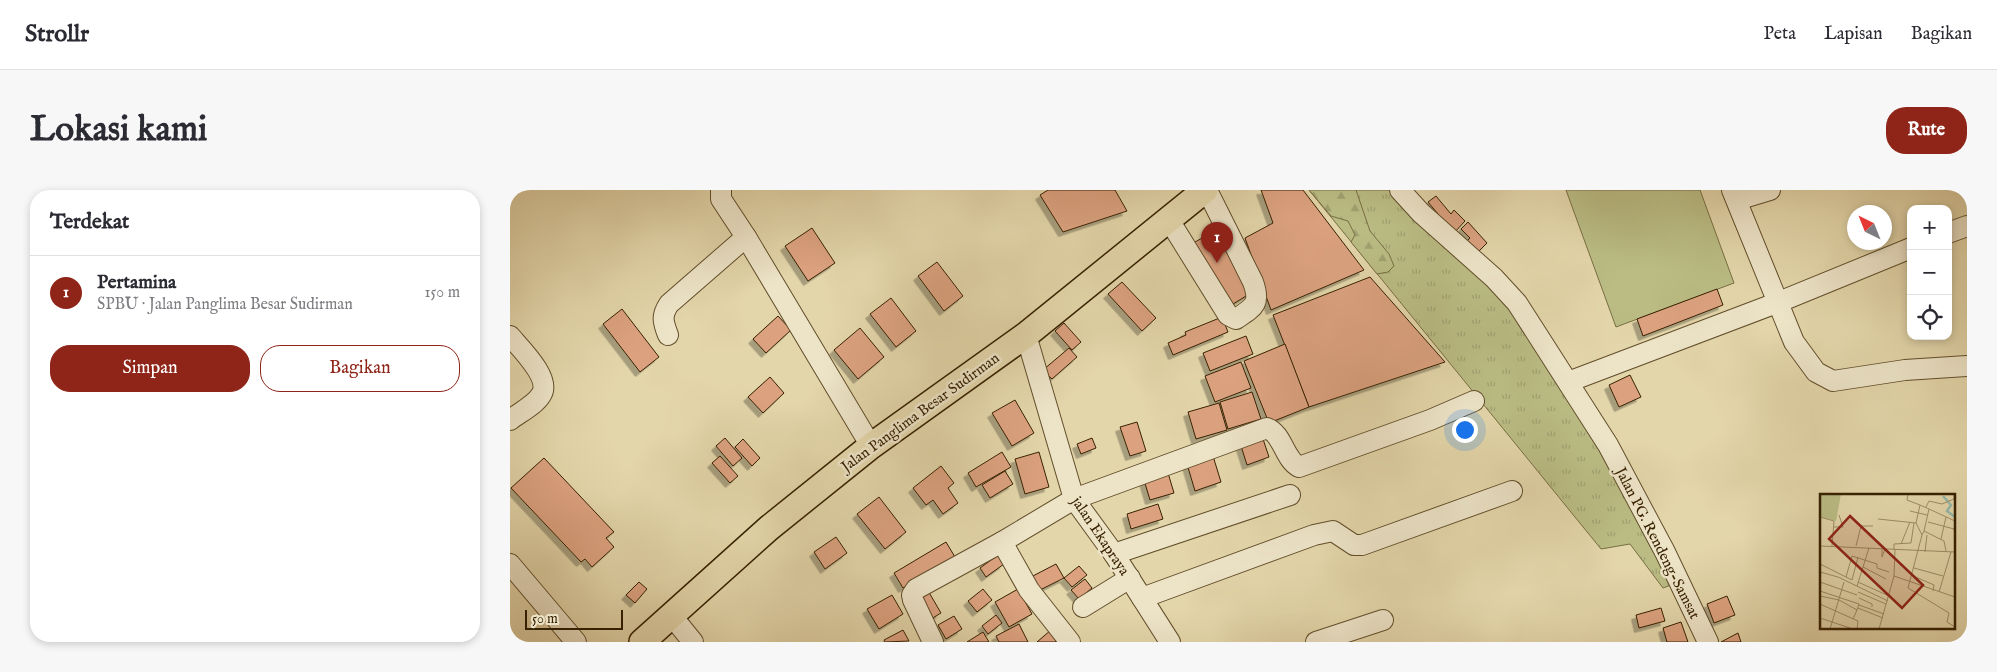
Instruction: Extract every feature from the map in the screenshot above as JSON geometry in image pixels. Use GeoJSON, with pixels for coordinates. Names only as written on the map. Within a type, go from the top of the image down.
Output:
{"type":"FeatureCollection","features":[{"type":"Feature","properties":{"kind":"main road","name":"Jalan Panglima Besar Sudirman"},"geometry":{"type":"LineString","coordinates":[[642,642],[769,528],[871,446],[1026,335],[1201,192]]}},
{"type":"Feature","properties":{"kind":"street"},"geometry":{"type":"LineString","coordinates":[[721,190],[721,199],[746,237],[871,446]]}},
{"type":"Feature","properties":{"kind":"street","name":"Jalan PG. Rendeng-Samsat"},"geometry":{"type":"LineString","coordinates":[[1400,190],[1421,213],[1494,278],[1518,303],[1608,445],[1664,552],[1708,642]]}},
{"type":"Feature","properties":{"kind":"street"},"geometry":{"type":"LineString","coordinates":[[1770,190],[1734,195],[1794,342],[1816,372],[1833,381],[1905,370],[1967,366]]}},
{"type":"Feature","properties":{"kind":"street"},"geometry":{"type":"LineString","coordinates":[[1169,220],[1228,316],[1236,318],[1255,305],[1258,295],[1253,282],[1201,192]]}},
{"type":"Feature","properties":{"kind":"street"},"geometry":{"type":"LineString","coordinates":[[1952,232],[1967,226]]}},
{"type":"Feature","properties":{"kind":"street"},"geometry":{"type":"LineString","coordinates":[[668,335],[662,320],[663,313],[670,304],[746,237]]}},
{"type":"Feature","properties":{"kind":"street"},"geometry":{"type":"LineString","coordinates":[[1568,382],[1779,302],[1907,250]]}},
{"type":"Feature","properties":{"kind":"street","name":"jalan Ekapraya"},"geometry":{"type":"LineString","coordinates":[[1026,335],[1074,499],[1114,554],[1170,642]]}},
{"type":"Feature","properties":{"kind":"street"},"geometry":{"type":"LineString","coordinates":[[510,336],[542,378],[545,387],[540,397],[510,420]]}},
{"type":"Feature","properties":{"kind":"street"},"geometry":{"type":"LineString","coordinates":[[933,642],[913,600],[912,595],[916,589],[1002,542],[1074,499],[1267,428],[1273,431],[1293,463],[1299,467],[1430,420],[1474,401]]}},
{"type":"Feature","properties":{"kind":"street"},"geometry":{"type":"LineString","coordinates":[[1142,598],[1314,535],[1333,531],[1354,545],[1362,545],[1512,491]]}},
{"type":"Feature","properties":{"kind":"street"},"geometry":{"type":"LineString","coordinates":[[1114,554],[1290,495]]}},
{"type":"Feature","properties":{"kind":"street"},"geometry":{"type":"LineString","coordinates":[[1002,542],[1030,590],[1070,642]]}},
{"type":"Feature","properties":{"kind":"street"},"geometry":{"type":"LineString","coordinates":[[512,570],[576,642]]}},
{"type":"Feature","properties":{"kind":"street"},"geometry":{"type":"LineString","coordinates":[[1083,607],[1130,578]]}},
{"type":"Feature","properties":{"kind":"street"},"geometry":{"type":"LineString","coordinates":[[671,615],[692,642]]}},
{"type":"Feature","properties":{"kind":"street"},"geometry":{"type":"LineString","coordinates":[[1316,642],[1383,620]]}},
{"type":"Feature","properties":{"kind":"green space"},"geometry":{"type":"Polygon","coordinates":[[[1309,190],[1400,190],[1517,303],[1679,582],[1663,588],[1630,544],[1601,549],[1309,190]]]}},
{"type":"Feature","properties":{"kind":"green space"},"geometry":{"type":"Polygon","coordinates":[[[1309,190],[1356,190],[1370,231],[1389,254],[1394,266],[1388,272],[1377,274],[1351,242],[1355,235],[1348,221],[1331,216],[1309,190]]]}},
{"type":"Feature","properties":{"kind":"green space"},"geometry":{"type":"Polygon","coordinates":[[[1566,190],[1700,190],[1734,283],[1616,327],[1566,190]]]}},
{"type":"Feature","properties":{"kind":"building"},"geometry":{"type":"Polygon","coordinates":[[[1048,190],[1115,190],[1127,211],[1063,232],[1040,195],[1048,190]]]}},
{"type":"Feature","properties":{"kind":"building"},"geometry":{"type":"Polygon","coordinates":[[[1261,190],[1303,190],[1364,270],[1271,310],[1245,238],[1273,223],[1261,190]]]}},
{"type":"Feature","properties":{"kind":"building"},"geometry":{"type":"Polygon","coordinates":[[[1436,196],[1451,214],[1454,210],[1465,221],[1454,233],[1428,202],[1436,196]]]}},
{"type":"Feature","properties":{"kind":"building"},"geometry":{"type":"Polygon","coordinates":[[[1468,222],[1487,243],[1477,253],[1466,242],[1470,238],[1461,229],[1468,222]]]}},
{"type":"Feature","properties":{"kind":"building"},"geometry":{"type":"Polygon","coordinates":[[[812,228],[835,263],[808,281],[785,246],[812,228]]]}},
{"type":"Feature","properties":{"kind":"building"},"geometry":{"type":"Polygon","coordinates":[[[1214,231],[1251,293],[1228,307],[1190,245],[1214,231]]]}},
{"type":"Feature","properties":{"kind":"building"},"geometry":{"type":"Polygon","coordinates":[[[937,262],[963,296],[944,311],[918,276],[937,262]]]}},
{"type":"Feature","properties":{"kind":"building"},"geometry":{"type":"Polygon","coordinates":[[[1370,277],[1445,362],[1309,407],[1273,315],[1370,277]]]}},
{"type":"Feature","properties":{"kind":"building"},"geometry":{"type":"Polygon","coordinates":[[[1122,282],[1156,318],[1142,331],[1108,294],[1122,282]]]}},
{"type":"Feature","properties":{"kind":"building"},"geometry":{"type":"Polygon","coordinates":[[[1717,289],[1723,305],[1643,336],[1637,319],[1717,289]]]}},
{"type":"Feature","properties":{"kind":"building"},"geometry":{"type":"Polygon","coordinates":[[[891,298],[916,331],[896,347],[870,314],[891,298]]]}},
{"type":"Feature","properties":{"kind":"building"},"geometry":{"type":"Polygon","coordinates":[[[622,309],[659,357],[640,372],[603,324],[622,309]]]}},
{"type":"Feature","properties":{"kind":"building"},"geometry":{"type":"Polygon","coordinates":[[[778,316],[791,330],[766,353],[753,339],[778,316]]]}},
{"type":"Feature","properties":{"kind":"building"},"geometry":{"type":"Polygon","coordinates":[[[1222,317],[1228,332],[1173,355],[1168,343],[1186,335],[1185,332],[1222,317]]]}},
{"type":"Feature","properties":{"kind":"building"},"geometry":{"type":"Polygon","coordinates":[[[1064,323],[1081,342],[1072,350],[1055,331],[1064,323]]]}},
{"type":"Feature","properties":{"kind":"building"},"geometry":{"type":"Polygon","coordinates":[[[860,328],[884,357],[858,379],[834,350],[860,328]]]}},
{"type":"Feature","properties":{"kind":"building"},"geometry":{"type":"Polygon","coordinates":[[[1246,336],[1253,354],[1210,371],[1203,353],[1246,336]]]}},
{"type":"Feature","properties":{"kind":"building"},"geometry":{"type":"Polygon","coordinates":[[[1285,344],[1309,407],[1269,423],[1244,361],[1285,344]]]}},
{"type":"Feature","properties":{"kind":"building"},"geometry":{"type":"Polygon","coordinates":[[[1069,348],[1077,357],[1052,379],[1043,370],[1069,348]]]}},
{"type":"Feature","properties":{"kind":"building"},"geometry":{"type":"Polygon","coordinates":[[[1241,362],[1251,388],[1215,402],[1205,376],[1241,362]]]}},
{"type":"Feature","properties":{"kind":"building"},"geometry":{"type":"Polygon","coordinates":[[[1630,375],[1641,397],[1619,407],[1609,385],[1630,375]]]}},
{"type":"Feature","properties":{"kind":"building"},"geometry":{"type":"Polygon","coordinates":[[[770,377],[784,393],[763,413],[748,397],[770,377]]]}},
{"type":"Feature","properties":{"kind":"building"},"geometry":{"type":"Polygon","coordinates":[[[1252,392],[1261,419],[1228,429],[1220,402],[1252,392]]]}},
{"type":"Feature","properties":{"kind":"building"},"geometry":{"type":"Polygon","coordinates":[[[1015,400],[1034,433],[1012,446],[992,413],[1015,400]]]}},
{"type":"Feature","properties":{"kind":"building"},"geometry":{"type":"Polygon","coordinates":[[[1219,403],[1227,430],[1196,439],[1188,412],[1219,403]]]}},
{"type":"Feature","properties":{"kind":"building"},"geometry":{"type":"Polygon","coordinates":[[[1137,422],[1146,451],[1130,456],[1120,427],[1137,422]]]}},
{"type":"Feature","properties":{"kind":"building"},"geometry":{"type":"Polygon","coordinates":[[[725,438],[742,458],[733,466],[716,446],[725,438]]]}},
{"type":"Feature","properties":{"kind":"building"},"geometry":{"type":"Polygon","coordinates":[[[1092,438],[1096,448],[1081,454],[1077,444],[1092,438]]]}},
{"type":"Feature","properties":{"kind":"building"},"geometry":{"type":"Polygon","coordinates":[[[743,439],[760,458],[752,466],[735,447],[743,439]]]}},
{"type":"Feature","properties":{"kind":"building"},"geometry":{"type":"Polygon","coordinates":[[[1263,439],[1269,457],[1247,465],[1241,446],[1263,439]]]}},
{"type":"Feature","properties":{"kind":"building"},"geometry":{"type":"Polygon","coordinates":[[[1002,452],[1011,467],[976,487],[968,473],[1002,452]]]}},
{"type":"Feature","properties":{"kind":"building"},"geometry":{"type":"Polygon","coordinates":[[[1039,452],[1049,487],[1025,494],[1015,459],[1039,452]]]}},
{"type":"Feature","properties":{"kind":"building"},"geometry":{"type":"Polygon","coordinates":[[[720,456],[738,476],[730,483],[712,463],[720,456]]]}},
{"type":"Feature","properties":{"kind":"building"},"geometry":{"type":"Polygon","coordinates":[[[1213,456],[1221,482],[1195,491],[1187,464],[1213,456]]]}},
{"type":"Feature","properties":{"kind":"building"},"geometry":{"type":"Polygon","coordinates":[[[544,458],[614,532],[606,538],[614,547],[592,567],[585,559],[581,562],[511,488],[544,458]]]}},
{"type":"Feature","properties":{"kind":"building"},"geometry":{"type":"Polygon","coordinates":[[[941,466],[954,483],[948,488],[958,503],[943,514],[933,500],[926,505],[913,488],[941,466]]]}},
{"type":"Feature","properties":{"kind":"building"},"geometry":{"type":"Polygon","coordinates":[[[1005,471],[1013,484],[990,498],[982,485],[1005,471]]]}},
{"type":"Feature","properties":{"kind":"building"},"geometry":{"type":"Polygon","coordinates":[[[1168,473],[1174,493],[1150,500],[1144,480],[1168,473]]]}},
{"type":"Feature","properties":{"kind":"building"},"geometry":{"type":"Polygon","coordinates":[[[879,497],[906,532],[885,549],[857,514],[879,497]]]}},
{"type":"Feature","properties":{"kind":"building"},"geometry":{"type":"Polygon","coordinates":[[[1158,504],[1163,519],[1131,529],[1127,514],[1158,504]]]}},
{"type":"Feature","properties":{"kind":"building"},"geometry":{"type":"Polygon","coordinates":[[[836,537],[847,553],[825,569],[814,552],[836,537]]]}},
{"type":"Feature","properties":{"kind":"building"},"geometry":{"type":"Polygon","coordinates":[[[946,542],[955,557],[903,588],[894,573],[946,542]]]}},
{"type":"Feature","properties":{"kind":"building"},"geometry":{"type":"Polygon","coordinates":[[[998,555],[1004,564],[986,577],[980,568],[998,555]]]}},
{"type":"Feature","properties":{"kind":"building"},"geometry":{"type":"Polygon","coordinates":[[[1056,564],[1064,578],[1036,592],[1029,578],[1056,564]]]}},
{"type":"Feature","properties":{"kind":"building"},"geometry":{"type":"Polygon","coordinates":[[[1079,566],[1087,575],[1072,587],[1064,578],[1079,566]]]}},
{"type":"Feature","properties":{"kind":"building"},"geometry":{"type":"Polygon","coordinates":[[[1085,579],[1092,588],[1079,599],[1071,590],[1085,579]]]}},
{"type":"Feature","properties":{"kind":"building"},"geometry":{"type":"Polygon","coordinates":[[[639,582],[647,589],[635,603],[626,595],[639,582]]]}},
{"type":"Feature","properties":{"kind":"building"},"geometry":{"type":"Polygon","coordinates":[[[927,589],[941,613],[931,619],[917,595],[927,589]]]}},
{"type":"Feature","properties":{"kind":"building"},"geometry":{"type":"Polygon","coordinates":[[[983,589],[992,600],[977,612],[968,601],[983,589]]]}},
{"type":"Feature","properties":{"kind":"building"},"geometry":{"type":"Polygon","coordinates":[[[1018,589],[1032,614],[1009,627],[995,602],[1018,589]]]}},
{"type":"Feature","properties":{"kind":"building"},"geometry":{"type":"Polygon","coordinates":[[[892,595],[903,614],[879,629],[867,609],[892,595]]]}},
{"type":"Feature","properties":{"kind":"building"},"geometry":{"type":"Polygon","coordinates":[[[1727,596],[1735,615],[1714,623],[1707,604],[1727,596]]]}},
{"type":"Feature","properties":{"kind":"building"},"geometry":{"type":"Polygon","coordinates":[[[1661,608],[1665,621],[1639,628],[1636,615],[1661,608]]]}},
{"type":"Feature","properties":{"kind":"building"},"geometry":{"type":"Polygon","coordinates":[[[996,615],[1002,623],[988,634],[982,626],[996,615]]]}},
{"type":"Feature","properties":{"kind":"building"},"geometry":{"type":"Polygon","coordinates":[[[954,616],[962,629],[946,639],[938,625],[954,616]]]}},
{"type":"Feature","properties":{"kind":"building"},"geometry":{"type":"Polygon","coordinates":[[[1681,622],[1688,642],[1667,642],[1663,628],[1681,622]]]}},
{"type":"Feature","properties":{"kind":"building"},"geometry":{"type":"Polygon","coordinates":[[[1019,624],[1028,642],[999,642],[996,636],[1019,624]]]}},
{"type":"Feature","properties":{"kind":"building"},"geometry":{"type":"Polygon","coordinates":[[[903,630],[909,641],[885,642],[884,640],[903,630]]]}},
{"type":"Feature","properties":{"kind":"building"},"geometry":{"type":"Polygon","coordinates":[[[1051,630],[1059,639],[1055,642],[1037,642],[1051,630]]]}},
{"type":"Feature","properties":{"kind":"building"},"geometry":{"type":"Polygon","coordinates":[[[983,632],[989,642],[967,642],[983,632]]]}},
{"type":"Feature","properties":{"kind":"building"},"geometry":{"type":"Polygon","coordinates":[[[1738,633],[1741,642],[1721,642],[1738,633]]]}},
{"type":"Feature","properties":{"kind":"place","name":"Pertamina"},"geometry":{"type":"Point","coordinates":[1217,263]}}]}
